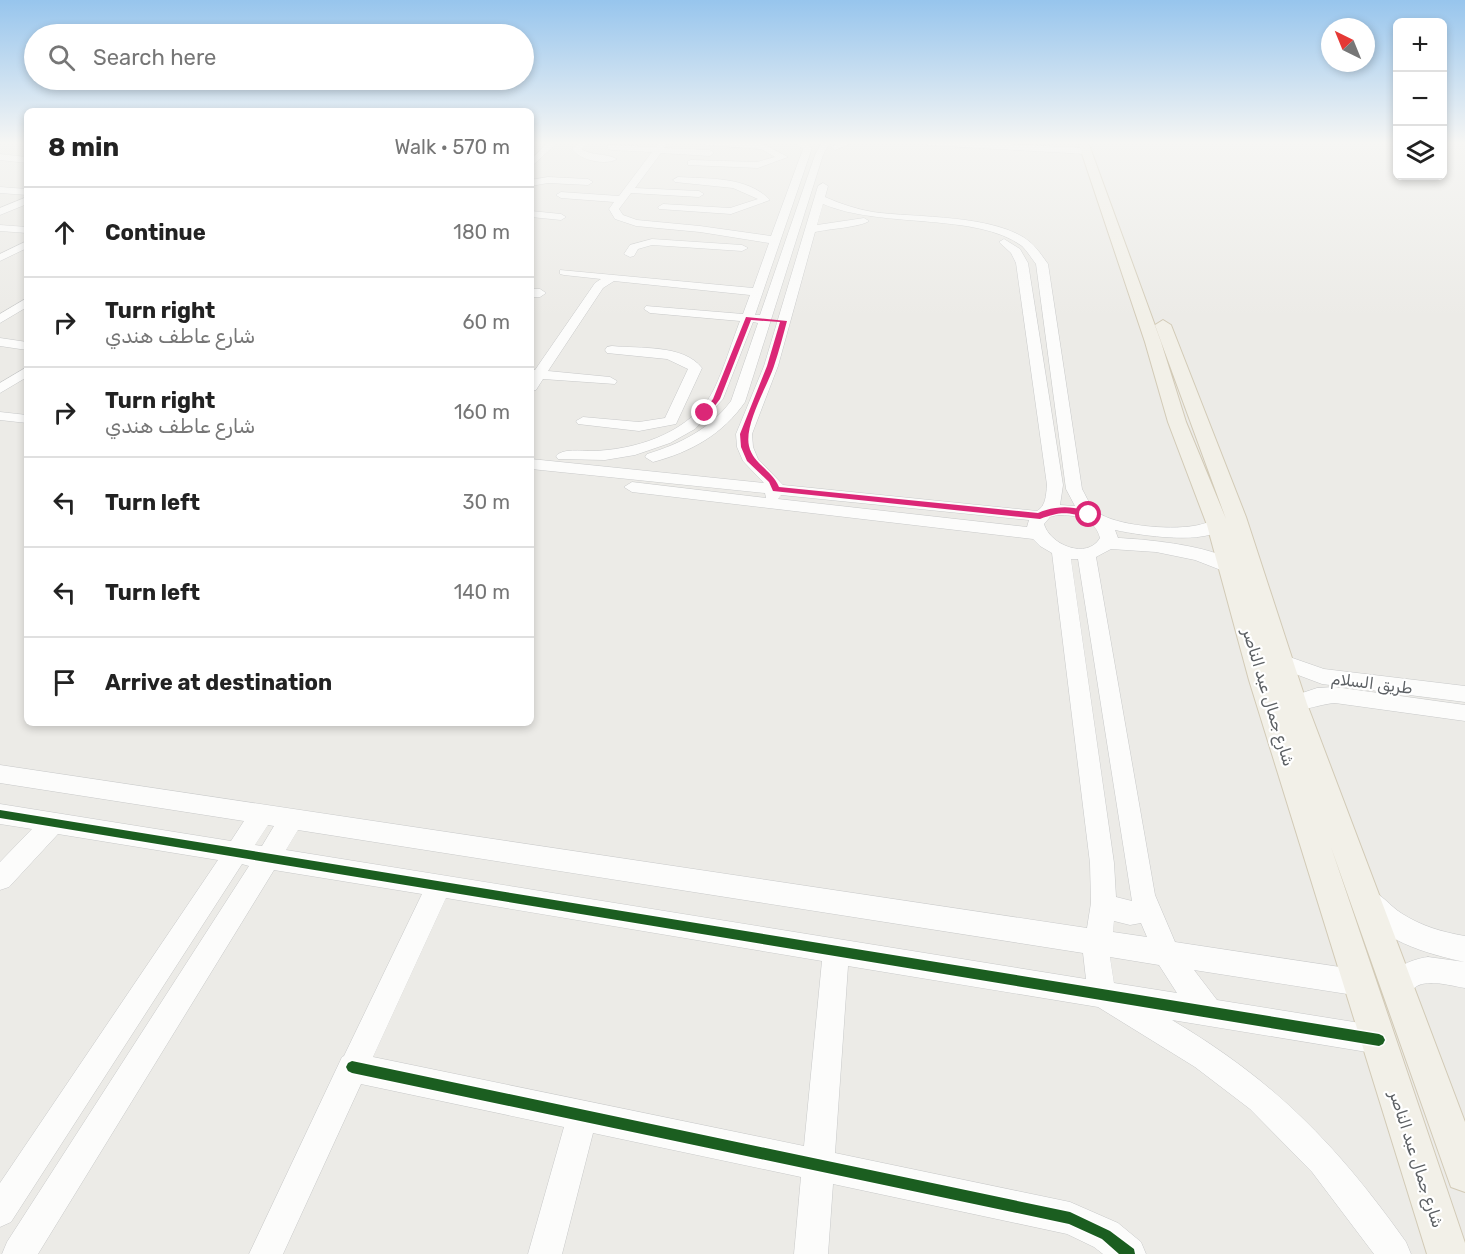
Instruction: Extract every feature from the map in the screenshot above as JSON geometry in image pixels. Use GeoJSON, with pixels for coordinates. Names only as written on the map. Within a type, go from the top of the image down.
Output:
{"type":"FeatureCollection","features":[{"type":"Feature","properties":{"kind":"main road","name":"شارع جمال عبد الناصر"},"geometry":{"type":"LineString","coordinates":[[1108,201],[1158,334],[1236,517],[1294,704],[1465,1173]]}},
{"type":"Feature","properties":{"kind":"main road","name":"شارع جمال عبد الناصر"},"geometry":{"type":"LineString","coordinates":[[1158,334],[1177,422],[1218,525],[1262,680],[1448,1254]]}},
{"type":"Feature","properties":{"kind":"street"},"geometry":{"type":"LineString","coordinates":[[0,212],[22,201]]}},
{"type":"Feature","properties":{"kind":"street"},"geometry":{"type":"LineString","coordinates":[[620,201],[614,209],[615,213],[636,223],[773,245]]}},
{"type":"Feature","properties":{"kind":"street"},"geometry":{"type":"LineString","coordinates":[[663,207],[731,211],[775,201]]}},
{"type":"Feature","properties":{"kind":"street"},"geometry":{"type":"LineString","coordinates":[[534,453],[574,456],[605,455],[635,450],[665,440],[690,426],[716,399],[748,318],[773,245],[777,201]]}},
{"type":"Feature","properties":{"kind":"street"},"geometry":{"type":"LineString","coordinates":[[534,476],[568,474],[661,455],[698,438],[733,410],[742,394],[766,319],[799,201]]}},
{"type":"Feature","properties":{"kind":"street"},"geometry":{"type":"LineString","coordinates":[[773,496],[772,481],[751,461],[745,447],[744,434],[771,366],[819,201]]}},
{"type":"Feature","properties":{"kind":"street"},"geometry":{"type":"LineString","coordinates":[[824,201],[854,217],[960,227],[1000,240],[1019,255],[1055,485],[1054,499],[1035,524],[1037,534],[1046,544],[1061,551],[1086,554],[1100,550],[1108,543],[1175,548],[1207,557],[1232,568]]}},
{"type":"Feature","properties":{"kind":"street"},"geometry":{"type":"LineString","coordinates":[[0,217],[24,205]]}},
{"type":"Feature","properties":{"kind":"street"},"geometry":{"type":"LineString","coordinates":[[534,214],[561,217]]}},
{"type":"Feature","properties":{"kind":"street"},"geometry":{"type":"LineString","coordinates":[[811,230],[854,217],[933,219],[973,225],[1015,239],[1037,255],[1042,264],[1074,489],[1108,533],[1108,543]]}},
{"type":"Feature","properties":{"kind":"street"},"geometry":{"type":"LineString","coordinates":[[0,228],[24,235]]}},
{"type":"Feature","properties":{"kind":"street"},"geometry":{"type":"LineString","coordinates":[[0,234],[24,236]]}},
{"type":"Feature","properties":{"kind":"street"},"geometry":{"type":"LineString","coordinates":[[0,252],[24,237]]}},
{"type":"Feature","properties":{"kind":"street"},"geometry":{"type":"LineString","coordinates":[[0,258],[24,238]]}},
{"type":"Feature","properties":{"kind":"street"},"geometry":{"type":"LineString","coordinates":[[630,254],[634,247],[652,242],[773,245]]}},
{"type":"Feature","properties":{"kind":"street"},"geometry":{"type":"LineString","coordinates":[[564,272],[757,292]]}},
{"type":"Feature","properties":{"kind":"street"},"geometry":{"type":"LineString","coordinates":[[535,374],[599,286],[612,277]]}},
{"type":"Feature","properties":{"kind":"street"},"geometry":{"type":"LineString","coordinates":[[0,311],[24,297]]}},
{"type":"Feature","properties":{"kind":"street"},"geometry":{"type":"LineString","coordinates":[[0,319],[24,304]]}},
{"type":"Feature","properties":{"kind":"street"},"geometry":{"type":"LineString","coordinates":[[650,309],[784,321]]}},
{"type":"Feature","properties":{"kind":"street"},"geometry":{"type":"LineString","coordinates":[[0,336],[24,338]]}},
{"type":"Feature","properties":{"kind":"street"},"geometry":{"type":"LineString","coordinates":[[0,342],[24,346]]}},
{"type":"Feature","properties":{"kind":"street"},"geometry":{"type":"LineString","coordinates":[[583,421],[642,426],[663,424],[674,416],[695,368],[690,363],[671,356],[612,350]]}},
{"type":"Feature","properties":{"kind":"street"},"geometry":{"type":"LineString","coordinates":[[0,381],[24,366]]}},
{"type":"Feature","properties":{"kind":"street"},"geometry":{"type":"LineString","coordinates":[[535,374],[610,381]]}},
{"type":"Feature","properties":{"kind":"street"},"geometry":{"type":"LineString","coordinates":[[1,403],[24,375]]}},
{"type":"Feature","properties":{"kind":"street"},"geometry":{"type":"LineString","coordinates":[[685,393],[716,399]]}},
{"type":"Feature","properties":{"kind":"street"},"geometry":{"type":"LineString","coordinates":[[1,403],[24,407]]}},
{"type":"Feature","properties":{"kind":"street"},"geometry":{"type":"LineString","coordinates":[[1,403],[24,417]]}},
{"type":"Feature","properties":{"kind":"street"},"geometry":{"type":"LineString","coordinates":[[534,465],[568,474],[773,496],[1037,534]]}},
{"type":"Feature","properties":{"kind":"street"},"geometry":{"type":"LineString","coordinates":[[773,496],[1044,514],[1065,509],[1096,519],[1184,532],[1203,530],[1218,525]]}},
{"type":"Feature","properties":{"kind":"street"},"geometry":{"type":"LineString","coordinates":[[1061,551],[1102,863],[1104,903],[1097,944],[1096,968],[1102,994],[1203,1056],[1273,1109],[1341,1180],[1394,1254]]}},
{"type":"Feature","properties":{"kind":"street"},"geometry":{"type":"LineString","coordinates":[[1086,554],[1138,875],[1147,908],[1167,954],[1209,1012]]}},
{"type":"Feature","properties":{"kind":"street","name":"طريق السلام"},"geometry":{"type":"LineString","coordinates":[[1281,661],[1334,686],[1465,713]]}},
{"type":"Feature","properties":{"kind":"street","name":"طريق السلام"},"geometry":{"type":"LineString","coordinates":[[1294,704],[1317,696],[1334,686],[1465,694]]}},
{"type":"Feature","properties":{"kind":"street"},"geometry":{"type":"LineString","coordinates":[[0,774],[1360,984]]}},
{"type":"Feature","properties":{"kind":"street"},"geometry":{"type":"LineString","coordinates":[[0,814],[1378,1040]]}},
{"type":"Feature","properties":{"kind":"street"},"geometry":{"type":"LineString","coordinates":[[0,1211],[262,814]]}},
{"type":"Feature","properties":{"kind":"street"},"geometry":{"type":"LineString","coordinates":[[19,1254],[292,819]]}},
{"type":"Feature","properties":{"kind":"street"},"geometry":{"type":"LineString","coordinates":[[0,879],[53,823]]}},
{"type":"Feature","properties":{"kind":"street"},"geometry":{"type":"LineString","coordinates":[[266,1254],[439,886]]}},
{"type":"Feature","properties":{"kind":"street"},"geometry":{"type":"LineString","coordinates":[[1365,896],[1393,923],[1460,961]]}},
{"type":"Feature","properties":{"kind":"street"},"geometry":{"type":"LineString","coordinates":[[1104,903],[1127,914],[1135,914],[1147,908]]}},
{"type":"Feature","properties":{"kind":"street"},"geometry":{"type":"LineString","coordinates":[[811,1254],[836,951]]}},
{"type":"Feature","properties":{"kind":"street"},"geometry":{"type":"LineString","coordinates":[[1398,987],[1402,980],[1417,971],[1460,961]]}},
{"type":"Feature","properties":{"kind":"street"},"geometry":{"type":"LineString","coordinates":[[352,1067],[1070,1218],[1106,1234],[1129,1254]]}},
{"type":"Feature","properties":{"kind":"street"},"geometry":{"type":"LineString","coordinates":[[545,1254],[582,1115]]}},
{"type":"Feature","properties":{"kind":"cycle path"},"geometry":{"type":"LineString","coordinates":[[0,814],[1379,1040]]}},
{"type":"Feature","properties":{"kind":"cycle path"},"geometry":{"type":"LineString","coordinates":[[352,1067],[1070,1218],[1106,1235],[1129,1254]]}},
{"type":"Feature","properties":{"kind":"route"},"geometry":{"type":"LineString","coordinates":[[705,413],[716,399],[748,318],[784,321],[771,366],[744,434],[745,447],[751,461],[772,481],[776,489],[1040,516],[1051,511],[1065,509],[1089,515]]}}]}
